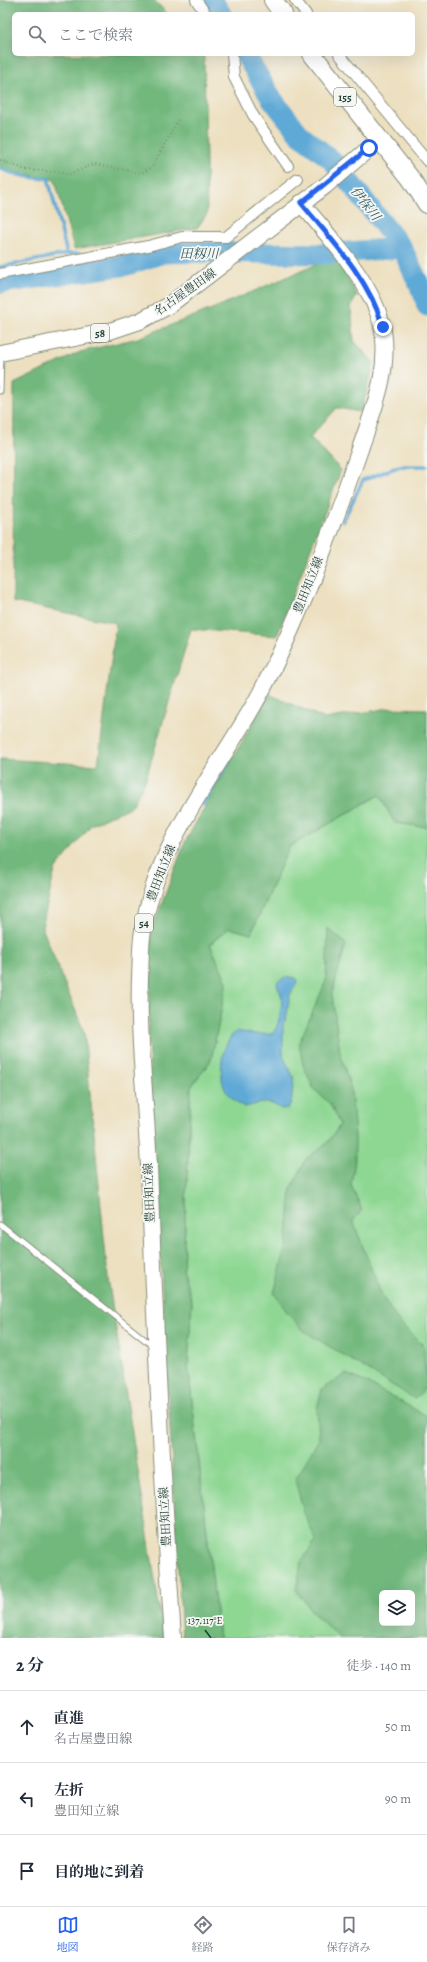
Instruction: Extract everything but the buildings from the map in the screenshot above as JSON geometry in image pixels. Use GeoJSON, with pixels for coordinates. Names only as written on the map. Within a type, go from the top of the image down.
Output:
{"type":"FeatureCollection","features":[{"type":"Feature","properties":{"kind":"highway"},"geometry":{"type":"LineString","coordinates":[[273,0],[282,12]]}},
{"type":"Feature","properties":{"kind":"highway","name":"155"},"geometry":{"type":"LineString","coordinates":[[313,56],[374,144],[411,179],[427,204]]}},
{"type":"Feature","properties":{"kind":"main road","name":"名古屋豊田線"},"geometry":{"type":"LineString","coordinates":[[1,353],[117,329],[154,314],[191,290],[374,144]]}},
{"type":"Feature","properties":{"kind":"main road","name":"豊田知立線"},"geometry":{"type":"LineString","coordinates":[[173,1638],[165,1534],[148,1164],[139,1010],[142,935],[149,898],[175,836],[260,694],[303,600],[338,511],[371,416],[382,378],[385,345],[383,327],[374,300],[353,268],[301,203]]}},
{"type":"Feature","properties":{"kind":"street"},"geometry":{"type":"LineString","coordinates":[[196,0],[205,12]]}},
{"type":"Feature","properties":{"kind":"street"},"geometry":{"type":"LineString","coordinates":[[295,0],[304,12]]}},
{"type":"Feature","properties":{"kind":"street"},"geometry":{"type":"LineString","coordinates":[[232,56],[234,77],[253,115],[288,166]]}},
{"type":"Feature","properties":{"kind":"street"},"geometry":{"type":"LineString","coordinates":[[341,56],[427,161]]}},
{"type":"Feature","properties":{"kind":"street"},"geometry":{"type":"LineString","coordinates":[[0,274],[148,246],[182,237],[226,237],[298,179]]}},
{"type":"Feature","properties":{"kind":"lane"},"geometry":{"type":"LineString","coordinates":[[0,390],[1,353]]}},
{"type":"Feature","properties":{"kind":"lane"},"geometry":{"type":"LineString","coordinates":[[0,1224],[156,1349]]}},
{"type":"Feature","properties":{"kind":"path"},"geometry":{"type":"LineString","coordinates":[[0,160],[26,170],[59,172],[68,175],[94,164],[141,173],[152,167],[178,120]]}},
{"type":"Feature","properties":{"kind":"green space"},"geometry":{"type":"Polygon","coordinates":[[[0,0],[154,0],[166,12],[12,12],[12,56],[204,56],[207,214],[197,228],[74,249],[55,180],[0,169],[0,0]]]}},
{"type":"Feature","properties":{"kind":"green space"},"geometry":{"type":"Polygon","coordinates":[[[329,259],[340,263],[357,295],[351,307],[354,341],[374,363],[361,412],[337,408],[310,437],[341,470],[277,636],[191,629],[145,781],[132,806],[91,825],[55,870],[42,927],[84,1032],[108,1278],[164,1638],[0,1638],[0,759],[98,765],[116,623],[13,602],[14,384],[80,352],[138,338],[212,309],[329,259]]]}},
{"type":"Feature","properties":{"kind":"green space"},"geometry":{"type":"Polygon","coordinates":[[[269,694],[325,719],[389,708],[427,709],[427,827],[395,823],[379,795],[289,847],[251,934],[229,928],[210,944],[227,982],[211,1060],[191,1087],[183,1271],[192,1301],[188,1365],[219,1638],[182,1638],[148,1041],[151,932],[185,842],[269,694]]]}},
{"type":"Feature","properties":{"kind":"green space"},"geometry":{"type":"Polygon","coordinates":[[[379,795],[395,823],[427,827],[427,1638],[219,1638],[188,1365],[192,1301],[183,1271],[191,1087],[211,1060],[227,982],[210,944],[229,928],[251,934],[289,847],[379,795]]]}},
{"type":"Feature","properties":{"kind":"green space"},"geometry":{"type":"Polygon","coordinates":[[[328,928],[346,944],[332,994],[340,1052],[351,1089],[355,1135],[355,1161],[351,1185],[362,1210],[353,1221],[382,1296],[399,1322],[424,1346],[427,1386],[415,1399],[304,1331],[287,1312],[274,1293],[286,1246],[291,1189],[306,1159],[327,1143],[340,1125],[330,1104],[313,1088],[303,1065],[299,1043],[326,981],[328,928]]]}},
{"type":"Feature","properties":{"kind":"green space"},"geometry":{"type":"Polygon","coordinates":[[[346,1374],[365,1382],[427,1416],[427,1638],[340,1638],[313,1613],[296,1590],[301,1562],[316,1540],[304,1513],[295,1480],[319,1439],[317,1408],[322,1389],[346,1374]]]}},
{"type":"Feature","properties":{"kind":"water"},"geometry":{"type":"Polygon","coordinates":[[[285,977],[296,978],[297,983],[290,995],[286,1020],[283,1023],[283,1056],[294,1078],[291,1104],[288,1108],[281,1109],[268,1103],[244,1107],[230,1096],[224,1087],[221,1072],[225,1049],[232,1036],[237,1031],[252,1034],[272,1034],[277,1027],[280,1017],[282,998],[277,982],[285,977]]]}},
{"type":"Feature","properties":{"kind":"waterway","name":"伊保川"},"geometry":{"type":"LineString","coordinates":[[212,0],[220,12]]}},
{"type":"Feature","properties":{"kind":"waterway","name":"伊保川"},"geometry":{"type":"LineString","coordinates":[[246,56],[272,99],[301,136],[331,159],[402,248],[424,295],[427,306]]}},
{"type":"Feature","properties":{"kind":"waterway"},"geometry":{"type":"LineString","coordinates":[[0,168],[24,176],[48,178],[67,254]]}},
{"type":"Feature","properties":{"kind":"waterway","name":"田籾川"},"geometry":{"type":"LineString","coordinates":[[0,283],[127,265],[163,253],[203,252],[321,254],[402,248]]}},
{"type":"Feature","properties":{"kind":"waterway"},"geometry":{"type":"LineString","coordinates":[[0,267],[67,254],[80,254]]}},
{"type":"Feature","properties":{"kind":"waterway"},"geometry":{"type":"LineString","coordinates":[[343,521],[363,480],[400,466],[427,466]]}},
{"type":"Feature","properties":{"kind":"waterway"},"geometry":{"type":"LineString","coordinates":[[203,805],[230,759]]}},
{"type":"Feature","properties":{"kind":"route"},"geometry":{"type":"LineString","coordinates":[[369,148],[325,186],[301,203],[317,221],[353,268],[374,300],[383,327]]}}]}
